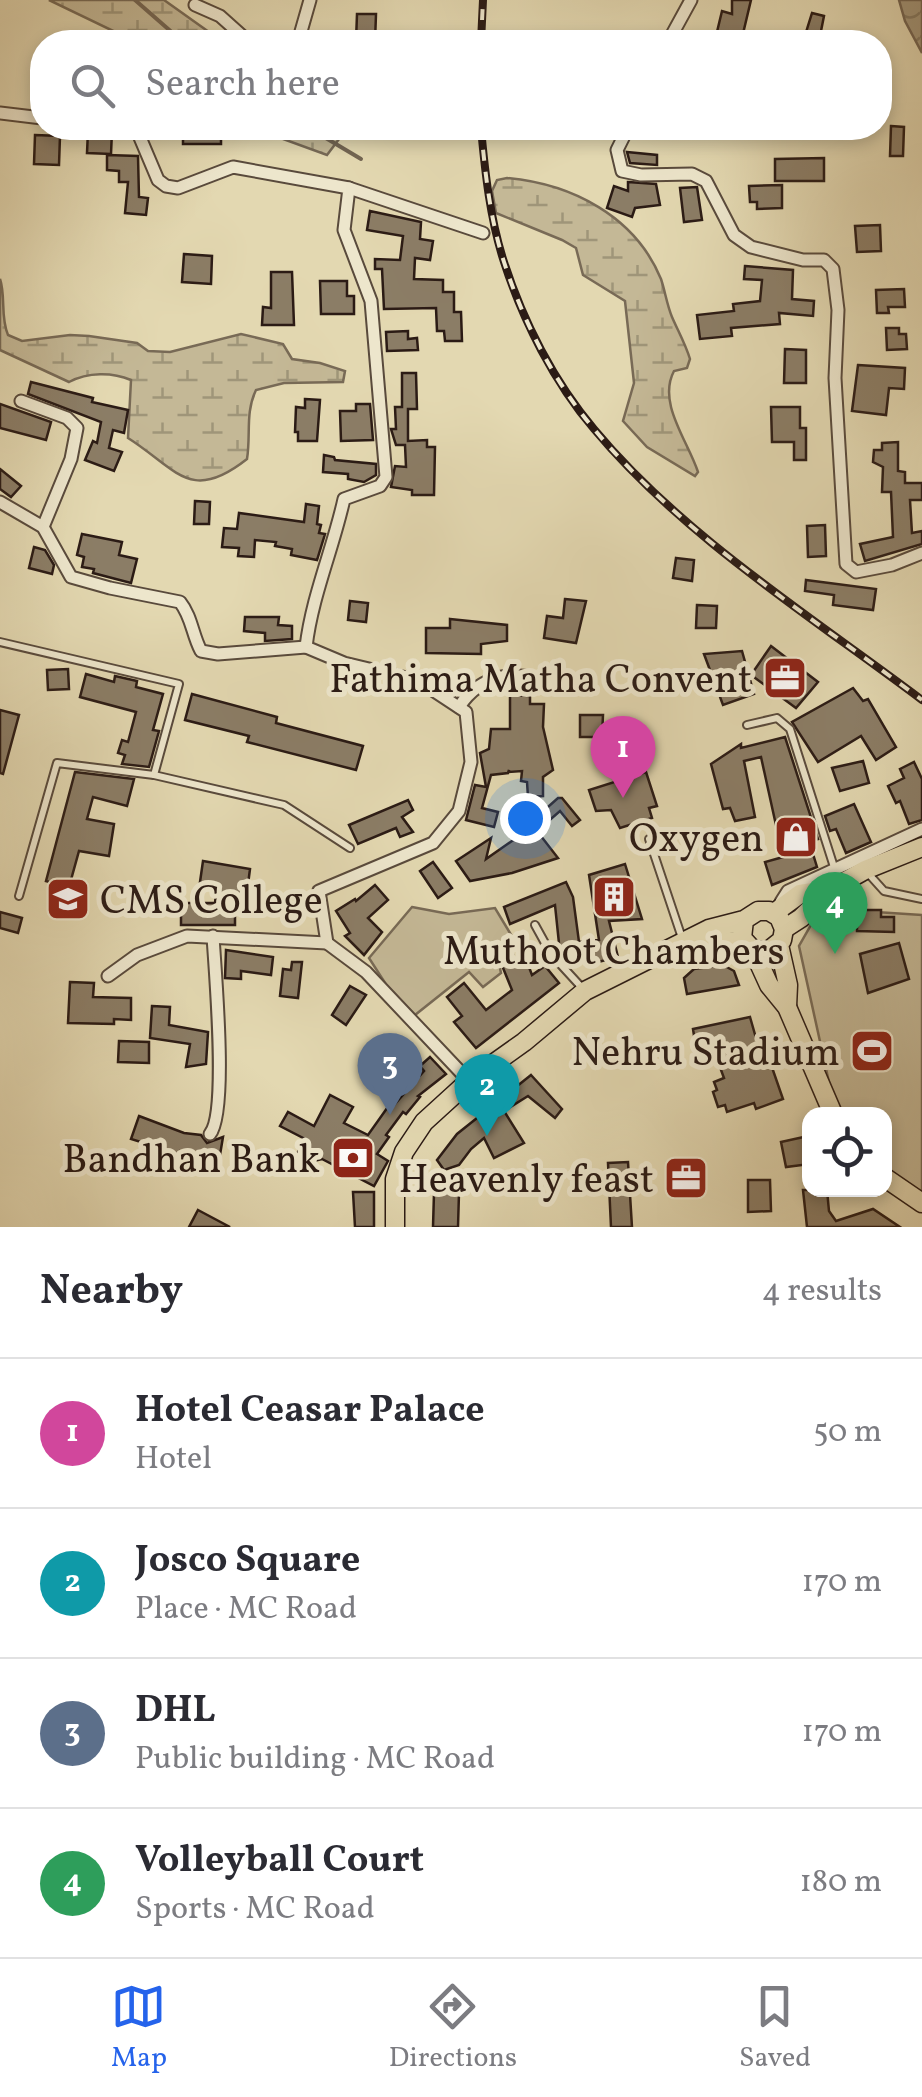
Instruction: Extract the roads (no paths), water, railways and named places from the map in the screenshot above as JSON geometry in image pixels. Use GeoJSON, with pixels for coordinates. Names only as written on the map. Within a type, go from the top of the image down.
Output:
{"type":"FeatureCollection","features":[{"type":"Feature","properties":{"kind":"main road"},"geometry":{"type":"LineString","coordinates":[[684,944],[736,941],[767,952],[830,889],[865,870],[922,848]]}},
{"type":"Feature","properties":{"kind":"main road"},"geometry":{"type":"LineString","coordinates":[[395,1227],[395,1178],[404,1152],[424,1122],[469,1080],[524,1042],[585,991],[709,930],[744,920],[758,911],[774,913],[800,894],[830,889]]}},
{"type":"Feature","properties":{"kind":"main road"},"geometry":{"type":"LineString","coordinates":[[774,913],[782,937],[788,985],[786,1006]]}},
{"type":"Feature","properties":{"kind":"main road"},"geometry":{"type":"LineString","coordinates":[[744,920],[742,932],[769,984],[786,1006],[830,1107]]}},
{"type":"Feature","properties":{"kind":"main road"},"geometry":{"type":"LineString","coordinates":[[405,1227],[405,1176],[427,1133],[469,1080]]}},
{"type":"Feature","properties":{"kind":"main road"},"geometry":{"type":"LineString","coordinates":[[892,1182],[922,1203]]}},
{"type":"Feature","properties":{"kind":"street"},"geometry":{"type":"LineString","coordinates":[[301,30],[310,0]]}},
{"type":"Feature","properties":{"kind":"street"},"geometry":{"type":"LineString","coordinates":[[674,30],[690,0]]}},
{"type":"Feature","properties":{"kind":"street"},"geometry":{"type":"LineString","coordinates":[[194,5],[220,16],[236,30]]}},
{"type":"Feature","properties":{"kind":"street"},"geometry":{"type":"LineString","coordinates":[[0,113],[30,117]]}},
{"type":"Feature","properties":{"kind":"street"},"geometry":{"type":"LineString","coordinates":[[141,140],[158,180],[166,186],[178,188],[234,167],[348,188],[483,233]]}},
{"type":"Feature","properties":{"kind":"street"},"geometry":{"type":"LineString","coordinates":[[622,140],[617,150],[622,170],[641,175],[692,174],[706,181],[734,235],[751,247],[803,260],[824,260],[832,269],[838,310],[835,378],[846,564],[856,572],[922,553]]}},
{"type":"Feature","properties":{"kind":"street"},"geometry":{"type":"LineString","coordinates":[[306,647],[310,614],[336,538],[344,499],[380,486],[386,477],[371,302],[344,230],[348,188]]}},
{"type":"Feature","properties":{"kind":"street"},"geometry":{"type":"LineString","coordinates":[[22,401],[68,418],[77,428],[72,459],[43,526]]}},
{"type":"Feature","properties":{"kind":"street"},"geometry":{"type":"LineString","coordinates":[[0,502],[43,526],[71,577],[180,602],[190,614],[192,634],[201,651],[218,654],[306,647],[344,664],[419,681],[466,712],[471,762],[458,812],[433,842],[319,891],[327,942]]}},
{"type":"Feature","properties":{"kind":"street"},"geometry":{"type":"LineString","coordinates":[[458,707],[491,677],[530,678],[556,686]]}},
{"type":"Feature","properties":{"kind":"street"},"geometry":{"type":"LineString","coordinates":[[774,913],[788,890],[922,829]]}},
{"type":"Feature","properties":{"kind":"street"},"geometry":{"type":"LineString","coordinates":[[108,976],[136,955],[187,936],[327,942],[366,972],[469,1080]]}},
{"type":"Feature","properties":{"kind":"street"},"geometry":{"type":"LineString","coordinates":[[210,1134],[216,1126],[220,1095],[214,936]]}},
{"type":"Feature","properties":{"kind":"lane"},"geometry":{"type":"LineString","coordinates":[[0,642],[179,684],[154,775]]}},
{"type":"Feature","properties":{"kind":"lane"},"geometry":{"type":"LineString","coordinates":[[746,724],[777,718],[790,729],[834,867]]}},
{"type":"Feature","properties":{"kind":"lane"},"geometry":{"type":"LineString","coordinates":[[18,896],[56,763],[154,775],[284,805],[350,848]]}},
{"type":"Feature","properties":{"kind":"lane"},"geometry":{"type":"LineString","coordinates":[[649,840],[684,944]]}},
{"type":"Feature","properties":{"kind":"lane"},"geometry":{"type":"LineString","coordinates":[[865,870],[884,891],[922,899]]}},
{"type":"Feature","properties":{"kind":"lane"},"geometry":{"type":"LineString","coordinates":[[535,925],[551,954],[585,991]]}},
{"type":"Feature","properties":{"kind":"water"},"geometry":{"type":"Polygon","coordinates":[[[899,0],[922,0],[922,53],[905,21],[899,0]]]}},
{"type":"Feature","properties":{"kind":"waterway"},"geometry":{"type":"LineString","coordinates":[[135,0],[169,30]]}},
{"type":"Feature","properties":{"kind":"waterway"},"geometry":{"type":"LineString","coordinates":[[329,140],[361,159]]}},
{"type":"Feature","properties":{"kind":"railway"},"geometry":{"type":"LineString","coordinates":[[482,30],[483,0]]}},
{"type":"Feature","properties":{"kind":"railway"},"geometry":{"type":"LineString","coordinates":[[482,140],[499,246],[512,284],[541,350],[579,411],[629,468],[708,540],[922,700]]}},
{"type":"Feature","properties":{"kind":"place","name":"Fathima Matha Convent"},"geometry":{"type":"Point","coordinates":[785,678]}},
{"type":"Feature","properties":{"kind":"place","name":"Hotel Ceasar Palace"},"geometry":{"type":"Point","coordinates":[623,798]}},
{"type":"Feature","properties":{"kind":"place","name":"Oxygen"},"geometry":{"type":"Point","coordinates":[796,837]}},
{"type":"Feature","properties":{"kind":"place","name":"Muthoot Chambers"},"geometry":{"type":"Point","coordinates":[614,897]}},
{"type":"Feature","properties":{"kind":"place","name":"CMS College"},"geometry":{"type":"Point","coordinates":[68,899]}},
{"type":"Feature","properties":{"kind":"place","name":"Volleyball Court"},"geometry":{"type":"Point","coordinates":[835,954]}},
{"type":"Feature","properties":{"kind":"place","name":"Nehru Stadium"},"geometry":{"type":"Point","coordinates":[872,1051]}},
{"type":"Feature","properties":{"kind":"place","name":"DHL"},"geometry":{"type":"Point","coordinates":[390,1115]}},
{"type":"Feature","properties":{"kind":"place","name":"Josco Square"},"geometry":{"type":"Point","coordinates":[487,1136]}},
{"type":"Feature","properties":{"kind":"place","name":"Bandhan Bank"},"geometry":{"type":"Point","coordinates":[353,1158]}},
{"type":"Feature","properties":{"kind":"place","name":"Heavenly feast"},"geometry":{"type":"Point","coordinates":[686,1178]}}]}
